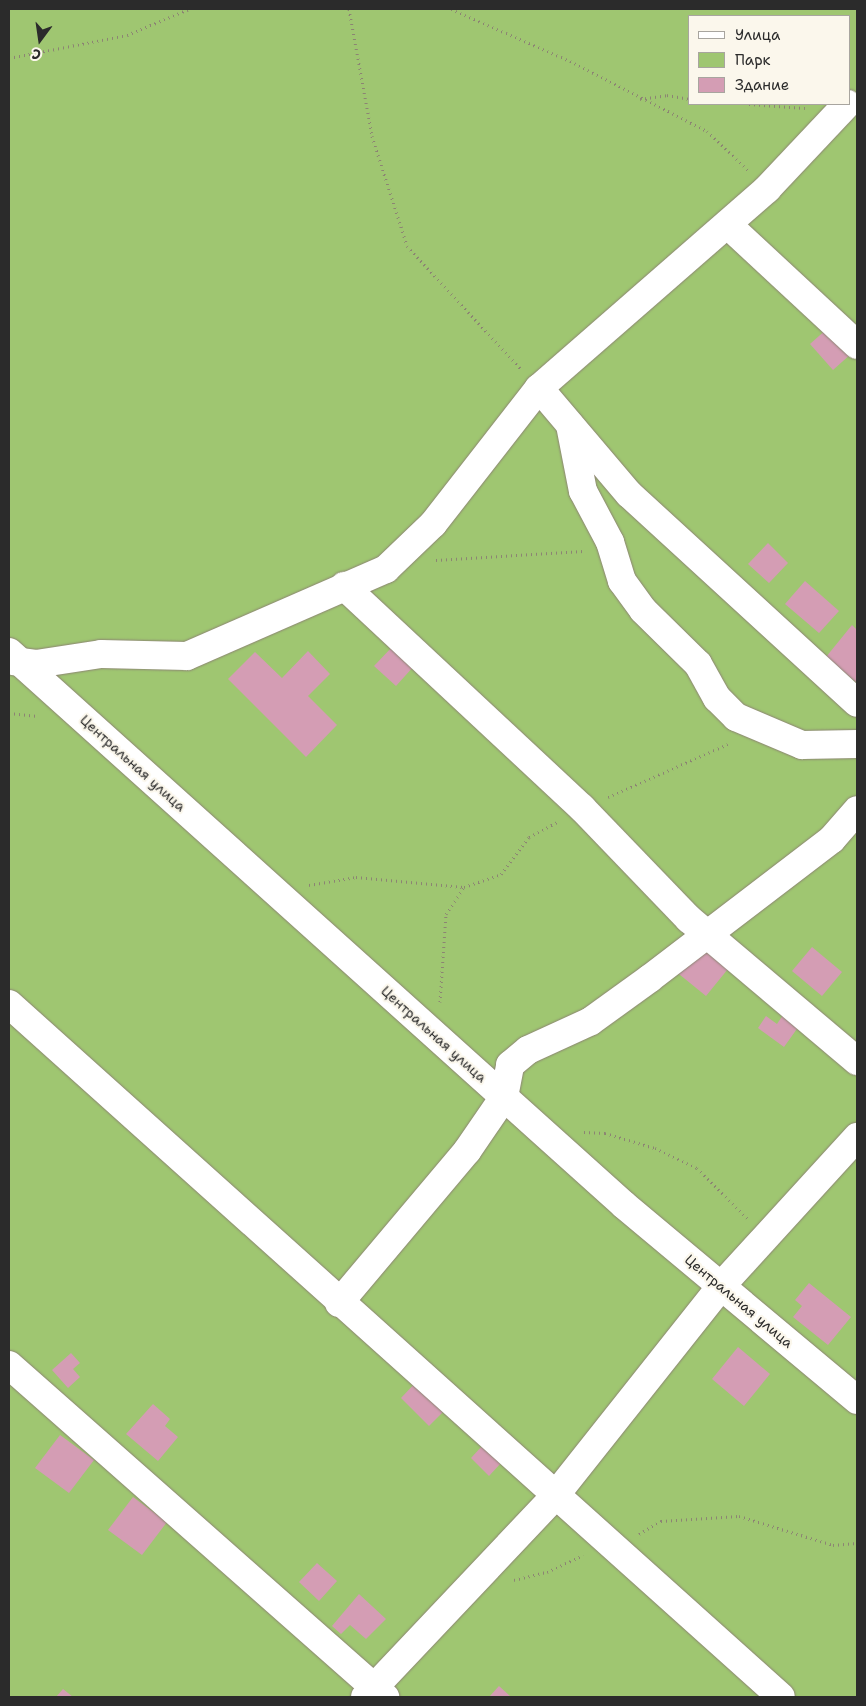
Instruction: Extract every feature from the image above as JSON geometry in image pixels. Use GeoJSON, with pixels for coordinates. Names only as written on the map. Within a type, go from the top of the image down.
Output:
{"type":"FeatureCollection","features":[{"type":"Feature","properties":{"kind":"street"},"geometry":{"type":"LineString","coordinates":[[11,653],[36,664],[101,654],[187,656],[344,586],[386,570],[433,524],[539,388],[728,225],[767,189],[846,105]]}},
{"type":"Feature","properties":{"kind":"street"},"geometry":{"type":"LineString","coordinates":[[728,225],[857,345]]}},
{"type":"Feature","properties":{"kind":"street"},"geometry":{"type":"LineString","coordinates":[[539,388],[629,494],[857,704]]}},
{"type":"Feature","properties":{"kind":"street"},"geometry":{"type":"LineString","coordinates":[[570,425],[573,459],[583,491],[610,542],[622,581],[643,610],[698,664],[717,698],[736,717],[802,745],[857,744]]}},
{"type":"Feature","properties":{"kind":"street"},"geometry":{"type":"LineString","coordinates":[[344,586],[582,808],[705,932],[857,1061]]}},
{"type":"Feature","properties":{"kind":"street","name":"Центральная улица"},"geometry":{"type":"LineString","coordinates":[[11,653],[540,1130],[857,1400]]}},
{"type":"Feature","properties":{"kind":"street"},"geometry":{"type":"LineString","coordinates":[[339,1303],[467,1151],[504,1097],[510,1065],[528,1050],[591,1021],[705,932],[755,901],[832,839],[857,810]]}},
{"type":"Feature","properties":{"kind":"street"},"geometry":{"type":"LineString","coordinates":[[9,1004],[611,1549],[781,1697]]}},
{"type":"Feature","properties":{"kind":"street"},"geometry":{"type":"LineString","coordinates":[[9,1365],[375,1694],[472,1585],[554,1497],[721,1286],[857,1137]]}},
{"type":"Feature","properties":{"kind":"path"},"geometry":{"type":"LineString","coordinates":[[9,58],[127,35],[189,9]]}},
{"type":"Feature","properties":{"kind":"path"},"geometry":{"type":"LineString","coordinates":[[348,9],[372,136],[407,246],[539,388]]}},
{"type":"Feature","properties":{"kind":"path"},"geometry":{"type":"LineString","coordinates":[[451,9],[570,61],[639,100],[707,132],[767,189]]}},
{"type":"Feature","properties":{"kind":"path"},"geometry":{"type":"LineString","coordinates":[[639,100],[667,95],[688,99]]}},
{"type":"Feature","properties":{"kind":"path"},"geometry":{"type":"LineString","coordinates":[[431,560],[552,555],[596,549],[610,542]]}},
{"type":"Feature","properties":{"kind":"path"},"geometry":{"type":"LineString","coordinates":[[275,891],[356,877],[464,887],[502,874],[529,837],[582,808],[763,729]]}},
{"type":"Feature","properties":{"kind":"path"},"geometry":{"type":"LineString","coordinates":[[438,1038],[446,914],[464,887]]}},
{"type":"Feature","properties":{"kind":"path"},"geometry":{"type":"LineString","coordinates":[[540,1130],[605,1133],[655,1148],[697,1168],[766,1237]]}},
{"type":"Feature","properties":{"kind":"path"},"geometry":{"type":"LineString","coordinates":[[472,1585],[546,1572],[591,1550],[611,1549],[661,1521],[711,1516],[739,1516],[833,1545],[857,1543]]}},
{"type":"Feature","properties":{"kind":"green space"},"geometry":{"type":"Polygon","coordinates":[[[9,9],[857,9],[857,1697],[9,1697],[9,9]]]}},
{"type":"Feature","properties":{"kind":"building"},"geometry":{"type":"Polygon","coordinates":[[[828,328],[852,353],[833,370],[810,344],[828,328]]]}},
{"type":"Feature","properties":{"kind":"building"},"geometry":{"type":"Polygon","coordinates":[[[768,543],[788,563],[769,583],[748,564],[768,543]]]}},
{"type":"Feature","properties":{"kind":"building"},"geometry":{"type":"Polygon","coordinates":[[[805,581],[839,611],[819,633],[785,604],[805,581]]]}},
{"type":"Feature","properties":{"kind":"building"},"geometry":{"type":"Polygon","coordinates":[[[852,625],[857,630],[857,683],[826,657],[852,625]]]}},
{"type":"Feature","properties":{"kind":"building"},"geometry":{"type":"Polygon","coordinates":[[[393,646],[414,666],[396,686],[374,666],[393,646]]]}},
{"type":"Feature","properties":{"kind":"building"},"geometry":{"type":"Polygon","coordinates":[[[308,651],[330,674],[308,696],[337,725],[306,757],[228,679],[255,652],[282,678],[308,651]]]}},
{"type":"Feature","properties":{"kind":"building"},"geometry":{"type":"Polygon","coordinates":[[[700,938],[732,964],[706,996],[674,970],[700,938]]]}},
{"type":"Feature","properties":{"kind":"building"},"geometry":{"type":"Polygon","coordinates":[[[812,947],[842,972],[822,996],[792,971],[812,947]]]}},
{"type":"Feature","properties":{"kind":"building"},"geometry":{"type":"Polygon","coordinates":[[[783,1015],[799,1026],[784,1047],[758,1028],[766,1016],[777,1024],[783,1015]]]}},
{"type":"Feature","properties":{"kind":"building"},"geometry":{"type":"Polygon","coordinates":[[[809,1283],[851,1317],[828,1345],[793,1317],[802,1306],[795,1300],[809,1283]]]}},
{"type":"Feature","properties":{"kind":"building"},"geometry":{"type":"Polygon","coordinates":[[[738,1347],[770,1374],[744,1406],[712,1379],[738,1347]]]}},
{"type":"Feature","properties":{"kind":"building"},"geometry":{"type":"Polygon","coordinates":[[[71,1353],[80,1363],[73,1369],[80,1377],[68,1388],[52,1370],[71,1353]]]}},
{"type":"Feature","properties":{"kind":"building"},"geometry":{"type":"Polygon","coordinates":[[[419,1379],[448,1407],[429,1426],[401,1398],[419,1379]]]}},
{"type":"Feature","properties":{"kind":"building"},"geometry":{"type":"Polygon","coordinates":[[[153,1404],[170,1419],[165,1426],[178,1437],[158,1461],[126,1434],[153,1404]]]}},
{"type":"Feature","properties":{"kind":"building"},"geometry":{"type":"Polygon","coordinates":[[[60,1435],[94,1460],[69,1493],[35,1468],[60,1435]]]}},
{"type":"Feature","properties":{"kind":"building"},"geometry":{"type":"Polygon","coordinates":[[[483,1445],[501,1463],[489,1476],[471,1458],[483,1445]]]}},
{"type":"Feature","properties":{"kind":"building"},"geometry":{"type":"Polygon","coordinates":[[[133,1497],[167,1522],[142,1555],[108,1530],[133,1497]]]}},
{"type":"Feature","properties":{"kind":"building"},"geometry":{"type":"Polygon","coordinates":[[[317,1563],[337,1581],[319,1601],[299,1582],[317,1563]]]}},
{"type":"Feature","properties":{"kind":"building"},"geometry":{"type":"Polygon","coordinates":[[[359,1594],[386,1619],[366,1639],[350,1625],[341,1634],[332,1626],[359,1594]]]}},
{"type":"Feature","properties":{"kind":"building"},"geometry":{"type":"Polygon","coordinates":[[[499,1686],[511,1697],[489,1697],[499,1686]]]}},
{"type":"Feature","properties":{"kind":"building"},"geometry":{"type":"Polygon","coordinates":[[[63,1689],[73,1697],[56,1697],[63,1689]]]}}]}
